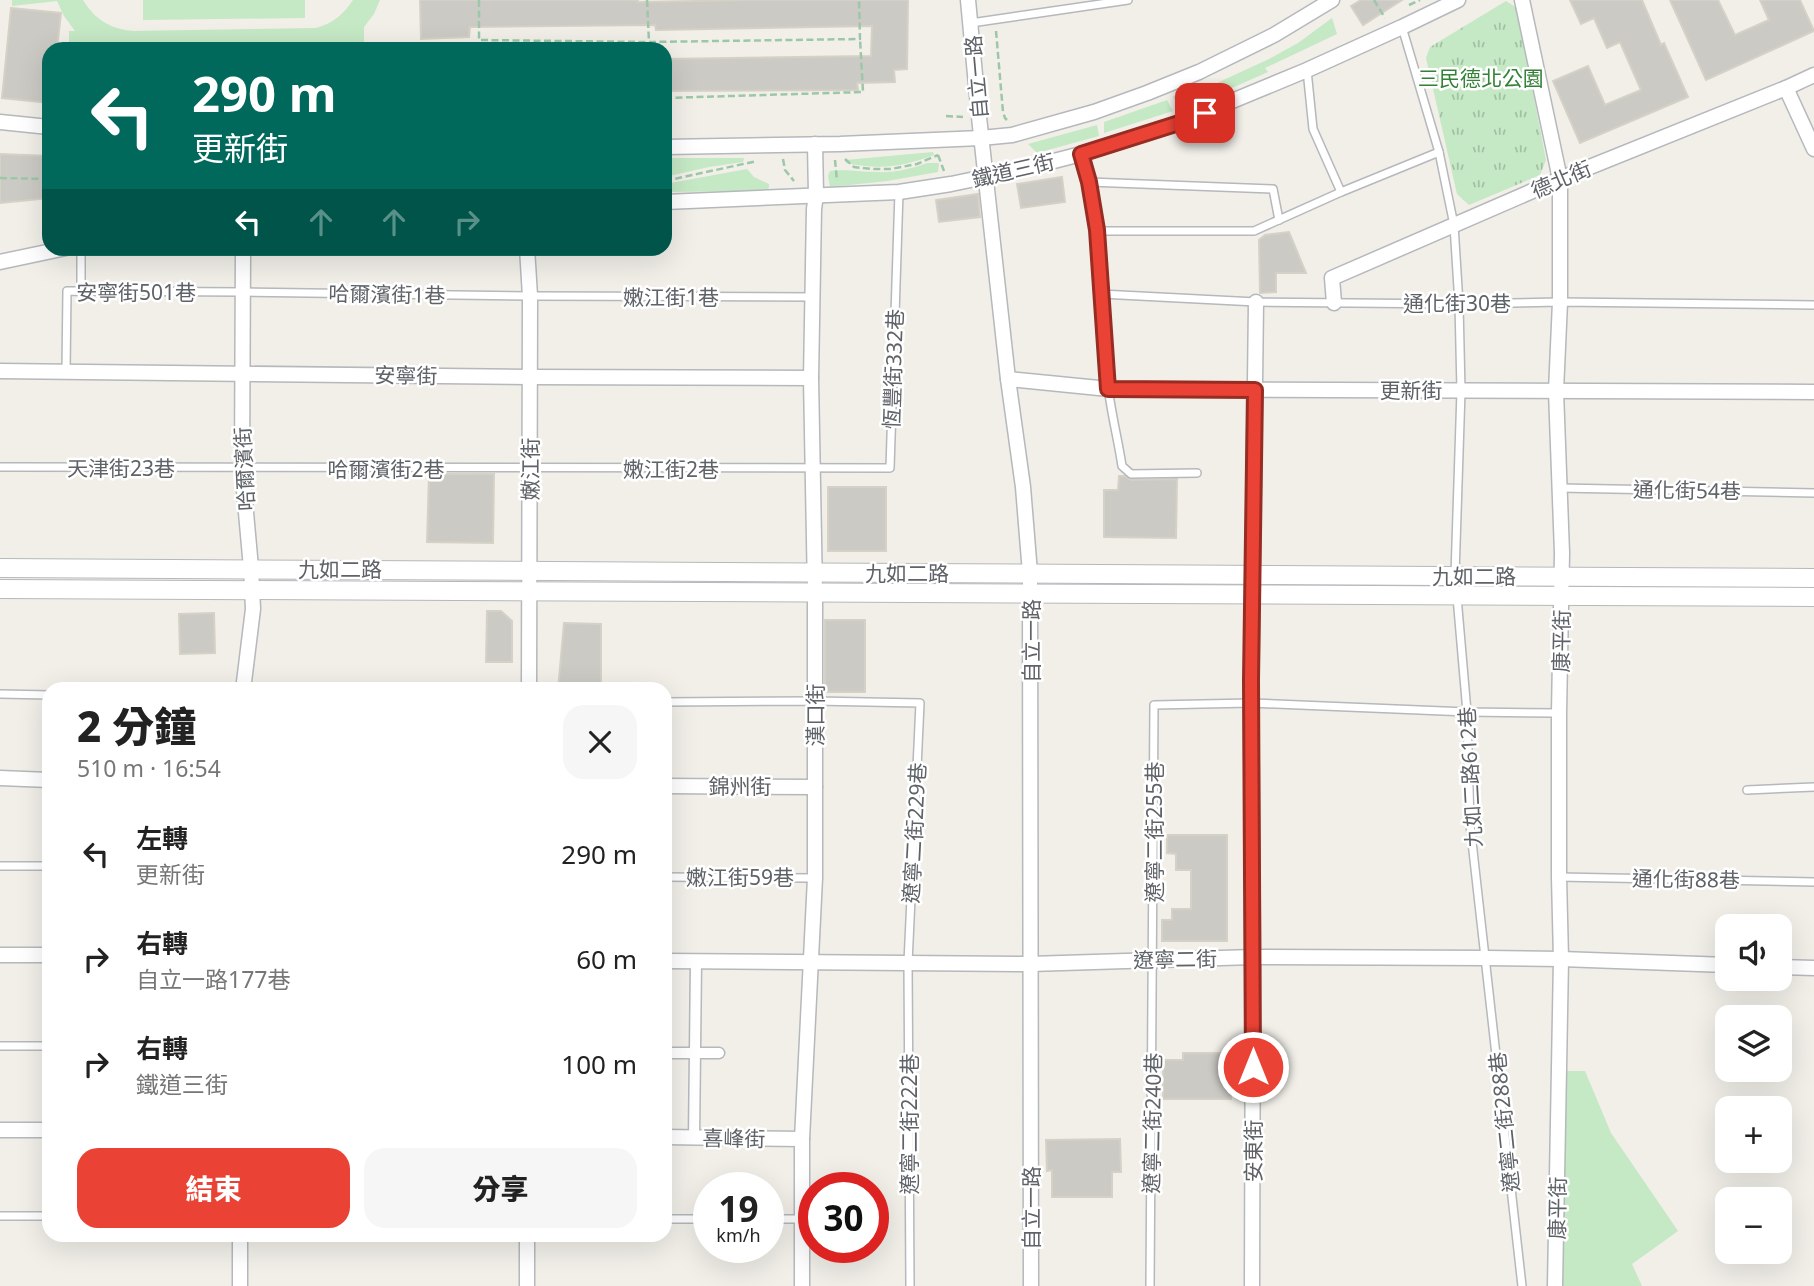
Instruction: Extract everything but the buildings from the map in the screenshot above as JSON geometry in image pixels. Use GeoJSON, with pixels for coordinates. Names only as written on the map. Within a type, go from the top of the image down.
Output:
{"type":"FeatureCollection","features":[{"type":"Feature","properties":{"kind":"street","name":"自立一路"},"geometry":{"type":"LineString","coordinates":[[968,0],[1008,379],[1023,487],[1031,592],[1031,1286]]}},
{"type":"Feature","properties":{"kind":"street","name":"鐵道三街"},"geometry":{"type":"LineString","coordinates":[[672,147],[815,144],[1012,135],[1094,112],[1199,72],[1274,35],[1332,0]]}},
{"type":"Feature","properties":{"kind":"street","name":"鐵道三街"},"geometry":{"type":"LineString","coordinates":[[672,202],[899,192],[951,184],[1081,154],[1179,123],[1307,70],[1458,0]]}},
{"type":"Feature","properties":{"kind":"street","name":"康平街"},"geometry":{"type":"LineString","coordinates":[[1522,0],[1560,179],[1560,302],[1556,391],[1562,576],[1559,713],[1561,959],[1555,1286]]}},
{"type":"Feature","properties":{"kind":"street","name":"德北街"},"geometry":{"type":"LineString","coordinates":[[1334,303],[1332,278],[1560,179],[1814,75]]}},
{"type":"Feature","properties":{"kind":"street"},"geometry":{"type":"LineString","coordinates":[[1786,88],[1814,149]]}},
{"type":"Feature","properties":{"kind":"street"},"geometry":{"type":"LineString","coordinates":[[0,121],[42,126]]}},
{"type":"Feature","properties":{"kind":"street","name":"漢口街"},"geometry":{"type":"LineString","coordinates":[[802,1172],[815,878],[815,573],[811,377],[815,144]]}},
{"type":"Feature","properties":{"kind":"street"},"geometry":{"type":"LineString","coordinates":[[0,262],[42,253]]}},
{"type":"Feature","properties":{"kind":"street","name":"哈爾濱街"},"geometry":{"type":"LineString","coordinates":[[243,256],[242,468],[253,590],[244,682]]}},
{"type":"Feature","properties":{"kind":"street","name":"嫩江街"},"geometry":{"type":"LineString","coordinates":[[528,256],[530,296],[529,682]]}},
{"type":"Feature","properties":{"kind":"street","name":"安東街"},"geometry":{"type":"LineString","coordinates":[[1252,1286],[1251,594],[1256,302]]}},
{"type":"Feature","properties":{"kind":"street","name":"安寧街"},"geometry":{"type":"LineString","coordinates":[[0,371],[811,377]]}},
{"type":"Feature","properties":{"kind":"street","name":"更新街"},"geometry":{"type":"LineString","coordinates":[[1008,379],[1108,389],[1814,392]]}},
{"type":"Feature","properties":{"kind":"street","name":"九如二路"},"geometry":{"type":"LineString","coordinates":[[0,568],[1814,578]]}},
{"type":"Feature","properties":{"kind":"street","name":"九如二路"},"geometry":{"type":"LineString","coordinates":[[0,589],[1814,597]]}},
{"type":"Feature","properties":{"kind":"street"},"geometry":{"type":"LineString","coordinates":[[0,778],[42,780]]}},
{"type":"Feature","properties":{"kind":"street","name":"錦州街"},"geometry":{"type":"LineString","coordinates":[[672,786],[815,787]]}},
{"type":"Feature","properties":{"kind":"street"},"geometry":{"type":"LineString","coordinates":[[0,955],[42,955]]}},
{"type":"Feature","properties":{"kind":"street","name":"遼寧二街"},"geometry":{"type":"LineString","coordinates":[[672,961],[1030,964],[1253,957],[1561,959],[1715,965]]}},
{"type":"Feature","properties":{"kind":"street"},"geometry":{"type":"LineString","coordinates":[[694,1138],[696,961]]}},
{"type":"Feature","properties":{"kind":"street"},"geometry":{"type":"LineString","coordinates":[[1792,967],[1814,968]]}},
{"type":"Feature","properties":{"kind":"street"},"geometry":{"type":"LineString","coordinates":[[672,1053],[719,1053]]}},
{"type":"Feature","properties":{"kind":"street"},"geometry":{"type":"LineString","coordinates":[[0,1130],[42,1130]]}},
{"type":"Feature","properties":{"kind":"street","name":"喜峰街"},"geometry":{"type":"LineString","coordinates":[[672,1138],[802,1139]]}},
{"type":"Feature","properties":{"kind":"street"},"geometry":{"type":"LineString","coordinates":[[240,1242],[240,1286]]}},
{"type":"Feature","properties":{"kind":"street"},"geometry":{"type":"LineString","coordinates":[[527,1242],[527,1286]]}},
{"type":"Feature","properties":{"kind":"street","name":"漢口街"},"geometry":{"type":"LineString","coordinates":[[802,1263],[802,1286]]}},
{"type":"Feature","properties":{"kind":"lane"},"geometry":{"type":"LineString","coordinates":[[971,23],[1128,0]]}},
{"type":"Feature","properties":{"kind":"lane"},"geometry":{"type":"LineString","coordinates":[[1402,27],[1438,152],[1454,225],[1461,391],[1455,576]]}},
{"type":"Feature","properties":{"kind":"lane"},"geometry":{"type":"LineString","coordinates":[[1307,70],[1313,129],[1341,192]]}},
{"type":"Feature","properties":{"kind":"lane"},"geometry":{"type":"LineString","coordinates":[[1097,230],[1254,232],[1438,152]]}},
{"type":"Feature","properties":{"kind":"lane"},"geometry":{"type":"LineString","coordinates":[[1081,154],[1097,230],[1108,389],[1122,466],[1131,474],[1197,473]]}},
{"type":"Feature","properties":{"kind":"lane"},"geometry":{"type":"LineString","coordinates":[[1089,182],[1273,189],[1279,220]]}},
{"type":"Feature","properties":{"kind":"lane","name":"恆豐街332巷"},"geometry":{"type":"LineString","coordinates":[[812,469],[890,468],[899,192]]}},
{"type":"Feature","properties":{"kind":"lane"},"geometry":{"type":"LineString","coordinates":[[81,256],[81,291]]}},
{"type":"Feature","properties":{"kind":"lane","name":"安寧街501巷"},"geometry":{"type":"LineString","coordinates":[[66,372],[67,291],[243,292]]}},
{"type":"Feature","properties":{"kind":"lane","name":"哈爾濱街1巷"},"geometry":{"type":"LineString","coordinates":[[243,292],[530,296]]}},
{"type":"Feature","properties":{"kind":"lane","name":"通化街30巷"},"geometry":{"type":"LineString","coordinates":[[1101,294],[1256,302],[1814,304]]}},
{"type":"Feature","properties":{"kind":"lane","name":"嫩江街1巷"},"geometry":{"type":"LineString","coordinates":[[530,296],[812,297]]}},
{"type":"Feature","properties":{"kind":"lane","name":"天津街23巷"},"geometry":{"type":"LineString","coordinates":[[0,467],[242,468]]}},
{"type":"Feature","properties":{"kind":"lane","name":"哈爾濱街2巷"},"geometry":{"type":"LineString","coordinates":[[242,468],[530,469]]}},
{"type":"Feature","properties":{"kind":"lane","name":"嫩江街2巷"},"geometry":{"type":"LineString","coordinates":[[530,469],[812,469]]}},
{"type":"Feature","properties":{"kind":"lane","name":"通化街54巷"},"geometry":{"type":"LineString","coordinates":[[1560,488],[1814,493]]}},
{"type":"Feature","properties":{"kind":"lane","name":"九如二路612巷"},"geometry":{"type":"LineString","coordinates":[[1457,595],[1467,712],[1470,824],[1486,958]]}},
{"type":"Feature","properties":{"kind":"lane"},"geometry":{"type":"LineString","coordinates":[[0,694],[42,695]]}},
{"type":"Feature","properties":{"kind":"lane"},"geometry":{"type":"LineString","coordinates":[[672,702],[815,701]]}},
{"type":"Feature","properties":{"kind":"lane","name":"遼寧二街229巷"},"geometry":{"type":"LineString","coordinates":[[815,701],[920,703],[908,963]]}},
{"type":"Feature","properties":{"kind":"lane"},"geometry":{"type":"LineString","coordinates":[[1251,703],[1559,713]]}},
{"type":"Feature","properties":{"kind":"lane","name":"遼寧二街255巷"},"geometry":{"type":"LineString","coordinates":[[1153,960],[1154,705],[1251,703]]}},
{"type":"Feature","properties":{"kind":"lane"},"geometry":{"type":"LineString","coordinates":[[1747,790],[1814,787]]}},
{"type":"Feature","properties":{"kind":"lane"},"geometry":{"type":"LineString","coordinates":[[0,866],[42,866]]}},
{"type":"Feature","properties":{"kind":"lane","name":"嫩江街59巷"},"geometry":{"type":"LineString","coordinates":[[672,877],[815,878]]}},
{"type":"Feature","properties":{"kind":"lane","name":"通化街88巷"},"geometry":{"type":"LineString","coordinates":[[1559,877],[1814,882]]}},
{"type":"Feature","properties":{"kind":"lane","name":"遼寧二街288巷"},"geometry":{"type":"LineString","coordinates":[[1486,958],[1522,1286]]}},
{"type":"Feature","properties":{"kind":"lane","name":"遼寧二街240巷"},"geometry":{"type":"LineString","coordinates":[[1150,1286],[1153,960]]}},
{"type":"Feature","properties":{"kind":"lane","name":"遼寧二街222巷"},"geometry":{"type":"LineString","coordinates":[[908,963],[910,1286]]}},
{"type":"Feature","properties":{"kind":"lane"},"geometry":{"type":"LineString","coordinates":[[0,1046],[42,1046]]}},
{"type":"Feature","properties":{"kind":"lane"},"geometry":{"type":"LineString","coordinates":[[0,1216],[42,1216]]}},
{"type":"Feature","properties":{"kind":"lane"},"geometry":{"type":"LineString","coordinates":[[672,1220],[693,1219]]}},
{"type":"Feature","properties":{"kind":"path"},"geometry":{"type":"LineString","coordinates":[[480,0],[479,40],[649,42],[860,39]]}},
{"type":"Feature","properties":{"kind":"path"},"geometry":{"type":"LineString","coordinates":[[647,0],[649,42]]}},
{"type":"Feature","properties":{"kind":"path"},"geometry":{"type":"LineString","coordinates":[[672,98],[863,92],[859,0]]}},
{"type":"Feature","properties":{"kind":"path"},"geometry":{"type":"LineString","coordinates":[[1374,0],[1384,18]]}},
{"type":"Feature","properties":{"kind":"path"},"geometry":{"type":"LineString","coordinates":[[1408,6],[1420,0]]}},
{"type":"Feature","properties":{"kind":"path"},"geometry":{"type":"LineString","coordinates":[[996,28],[1003,111],[1009,121]]}},
{"type":"Feature","properties":{"kind":"path"},"geometry":{"type":"LineString","coordinates":[[939,148],[938,155],[944,171]]}},
{"type":"Feature","properties":{"kind":"path"},"geometry":{"type":"LineString","coordinates":[[836,181],[835,159],[841,155],[854,167],[871,169],[905,167],[938,155]]}},
{"type":"Feature","properties":{"kind":"path"},"geometry":{"type":"LineString","coordinates":[[783,156],[785,170],[796,183]]}},
{"type":"Feature","properties":{"kind":"path"},"geometry":{"type":"LineString","coordinates":[[672,180],[760,161]]}},
{"type":"Feature","properties":{"kind":"path"},"geometry":{"type":"LineString","coordinates":[[0,178],[42,179]]}},
{"type":"Feature","properties":{"kind":"green space"},"geometry":{"type":"Polygon","coordinates":[[[12,0],[83,0],[104,22],[133,31],[316,28],[337,18],[353,0],[380,0],[364,27],[364,42],[69,42],[69,31],[75,31],[57,1],[12,6],[12,0]]]}},
{"type":"Feature","properties":{"kind":"green space"},"geometry":{"type":"Polygon","coordinates":[[[143,0],[305,0],[305,18],[143,20],[143,0]]]}},
{"type":"Feature","properties":{"kind":"green space","name":"三民德北公園"},"geometry":{"type":"Polygon","coordinates":[[[1506,1],[1517,8],[1546,160],[1540,175],[1469,205],[1457,194],[1426,58],[1430,47],[1506,1]]]}},
{"type":"Feature","properties":{"kind":"green space"},"geometry":{"type":"Polygon","coordinates":[[[1332,18],[1337,34],[1265,68],[1268,72],[1178,109],[1173,96],[1193,94],[1269,59],[1298,43],[1332,18]]]}},
{"type":"Feature","properties":{"kind":"green space"},"geometry":{"type":"Polygon","coordinates":[[[1167,100],[1173,111],[1104,133],[1104,122],[1167,100]]]}},
{"type":"Feature","properties":{"kind":"green space"},"geometry":{"type":"Polygon","coordinates":[[[1097,125],[1099,136],[1037,153],[1028,144],[1097,125]]]}},
{"type":"Feature","properties":{"kind":"green space"},"geometry":{"type":"Polygon","coordinates":[[[933,152],[934,155],[891,166],[858,165],[846,163],[845,160],[933,152]]]}},
{"type":"Feature","properties":{"kind":"green space"},"geometry":{"type":"Polygon","coordinates":[[[672,158],[744,158],[743,162],[672,175],[672,158]]]}},
{"type":"Feature","properties":{"kind":"green space"},"geometry":{"type":"Polygon","coordinates":[[[927,163],[939,163],[938,172],[830,187],[830,171],[889,172],[927,163]]]}},
{"type":"Feature","properties":{"kind":"green space"},"geometry":{"type":"Polygon","coordinates":[[[747,169],[754,177],[769,184],[769,188],[765,191],[672,192],[672,183],[747,169]]]}},
{"type":"Feature","properties":{"kind":"green space"},"geometry":{"type":"Polygon","coordinates":[[[1566,1071],[1585,1071],[1611,1133],[1678,1231],[1632,1264],[1642,1286],[1560,1286],[1566,1071]]]}},
{"type":"Feature","properties":{"kind":"route"},"geometry":{"type":"LineString","coordinates":[[1205,113],[1081,154],[1097,230],[1108,389],[1255,390],[1251,594],[1253,1067]]}}]}
